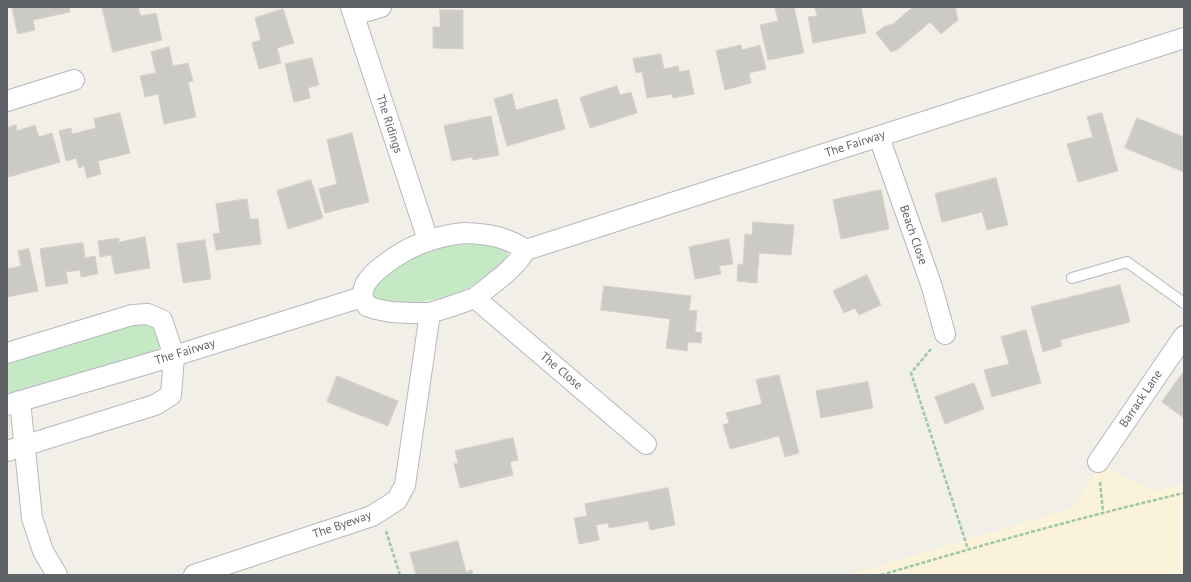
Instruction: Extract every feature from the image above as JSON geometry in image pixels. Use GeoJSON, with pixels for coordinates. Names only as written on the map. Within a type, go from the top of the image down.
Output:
{"type":"FeatureCollection","features":[{"type":"Feature","properties":{"kind":"street"},"geometry":{"type":"LineString","coordinates":[[352,11],[381,7]]}},
{"type":"Feature","properties":{"kind":"street","name":"The Ridings"},"geometry":{"type":"LineString","coordinates":[[352,11],[428,240]]}},
{"type":"Feature","properties":{"kind":"street","name":"The Fairway"},"geometry":{"type":"LineString","coordinates":[[526,250],[1184,38]]}},
{"type":"Feature","properties":{"kind":"street"},"geometry":{"type":"LineString","coordinates":[[7,101],[74,80]]}},
{"type":"Feature","properties":{"kind":"street","name":"Beach Close"},"geometry":{"type":"LineString","coordinates":[[879,136],[930,284],[945,334]]}},
{"type":"Feature","properties":{"kind":"street"},"geometry":{"type":"LineString","coordinates":[[483,234],[512,241],[526,250],[505,274],[475,298],[430,312],[410,313],[376,310],[367,306],[362,297],[365,285],[375,272],[392,258],[409,248],[428,240],[448,235],[483,234]]}},
{"type":"Feature","properties":{"kind":"street","name":"The Fairway"},"geometry":{"type":"LineString","coordinates":[[14,403],[174,356],[362,297]]}},
{"type":"Feature","properties":{"kind":"street","name":"The Close"},"geometry":{"type":"LineString","coordinates":[[475,298],[646,444]]}},
{"type":"Feature","properties":{"kind":"street","name":"The Byeway"},"geometry":{"type":"LineString","coordinates":[[194,575],[358,521],[380,512],[397,500],[405,485],[430,312]]}},
{"type":"Feature","properties":{"kind":"street"},"geometry":{"type":"LineString","coordinates":[[7,353],[132,315],[148,314],[162,320],[174,356],[171,395],[155,405],[7,451]]}},
{"type":"Feature","properties":{"kind":"street","name":"Barrack Lane"},"geometry":{"type":"LineString","coordinates":[[1098,462],[1184,336]]}},
{"type":"Feature","properties":{"kind":"street"},"geometry":{"type":"LineString","coordinates":[[14,403],[26,445],[32,518],[43,551],[57,575]]}},
{"type":"Feature","properties":{"kind":"lane"},"geometry":{"type":"LineString","coordinates":[[1072,278],[1127,262],[1184,303]]}},
{"type":"Feature","properties":{"kind":"path"},"geometry":{"type":"LineString","coordinates":[[945,334],[911,373],[968,549]]}},
{"type":"Feature","properties":{"kind":"path"},"geometry":{"type":"LineString","coordinates":[[1098,462],[1103,512]]}},
{"type":"Feature","properties":{"kind":"path"},"geometry":{"type":"LineString","coordinates":[[882,575],[968,549],[1103,512],[1184,493]]}},
{"type":"Feature","properties":{"kind":"path"},"geometry":{"type":"LineString","coordinates":[[380,512],[400,575]]}},
{"type":"Feature","properties":{"kind":"green space"},"geometry":{"type":"Polygon","coordinates":[[[475,244],[495,245],[506,249],[508,253],[507,258],[498,267],[489,275],[470,287],[438,299],[411,303],[397,304],[373,300],[372,288],[376,282],[402,264],[438,248],[475,244]]]}},
{"type":"Feature","properties":{"kind":"green space"},"geometry":{"type":"Polygon","coordinates":[[[137,321],[147,322],[153,326],[159,342],[159,350],[7,397],[7,363],[137,321]]]}},
{"type":"Feature","properties":{"kind":"sand"},"geometry":{"type":"Polygon","coordinates":[[[1101,466],[1155,491],[1184,484],[1184,575],[848,575],[1073,508],[1101,466]]]}},
{"type":"Feature","properties":{"kind":"building"},"geometry":{"type":"Polygon","coordinates":[[[12,7],[69,7],[70,12],[33,20],[35,30],[18,34],[12,7]]]}},
{"type":"Feature","properties":{"kind":"building"},"geometry":{"type":"Polygon","coordinates":[[[102,7],[138,7],[141,16],[156,13],[162,40],[113,52],[102,7]]]}},
{"type":"Feature","properties":{"kind":"building"},"geometry":{"type":"Polygon","coordinates":[[[775,7],[794,7],[804,53],[768,60],[760,25],[778,21],[775,7]]]}},
{"type":"Feature","properties":{"kind":"building"},"geometry":{"type":"Polygon","coordinates":[[[815,7],[861,7],[866,33],[813,43],[808,17],[817,16],[815,7]]]}},
{"type":"Feature","properties":{"kind":"building"},"geometry":{"type":"Polygon","coordinates":[[[913,7],[955,7],[958,20],[941,34],[930,22],[897,50],[891,52],[876,33],[885,26],[893,24],[913,7]]]}},
{"type":"Feature","properties":{"kind":"building"},"geometry":{"type":"Polygon","coordinates":[[[283,9],[294,43],[277,48],[281,63],[259,69],[252,43],[261,40],[255,18],[283,9]]]}},
{"type":"Feature","properties":{"kind":"building"},"geometry":{"type":"Polygon","coordinates":[[[440,10],[463,10],[463,49],[433,48],[433,27],[440,27],[440,10]]]}},
{"type":"Feature","properties":{"kind":"building"},"geometry":{"type":"Polygon","coordinates":[[[741,45],[742,50],[760,45],[766,69],[749,73],[751,83],[725,90],[716,51],[741,45]]]}},
{"type":"Feature","properties":{"kind":"building"},"geometry":{"type":"Polygon","coordinates":[[[169,47],[173,66],[188,63],[193,81],[188,82],[196,117],[164,124],[158,94],[145,97],[140,76],[156,73],[151,52],[169,47]]]}},
{"type":"Feature","properties":{"kind":"building"},"geometry":{"type":"Polygon","coordinates":[[[661,54],[664,69],[678,66],[679,72],[689,70],[694,94],[673,98],[672,94],[647,98],[642,72],[636,73],[633,59],[661,54]]]}},
{"type":"Feature","properties":{"kind":"building"},"geometry":{"type":"Polygon","coordinates":[[[312,58],[319,85],[308,88],[310,98],[294,102],[285,64],[312,58]]]}},
{"type":"Feature","properties":{"kind":"building"},"geometry":{"type":"Polygon","coordinates":[[[617,86],[620,95],[631,92],[637,113],[590,128],[580,98],[617,86]]]}},
{"type":"Feature","properties":{"kind":"building"},"geometry":{"type":"Polygon","coordinates":[[[512,94],[516,110],[557,99],[565,129],[507,146],[494,99],[512,94]]]}},
{"type":"Feature","properties":{"kind":"building"},"geometry":{"type":"Polygon","coordinates":[[[120,113],[130,153],[98,161],[101,174],[87,178],[84,166],[79,168],[76,158],[66,161],[59,131],[71,128],[72,134],[96,128],[94,119],[120,113]]]}},
{"type":"Feature","properties":{"kind":"building"},"geometry":{"type":"Polygon","coordinates":[[[1102,113],[1118,171],[1078,182],[1067,144],[1093,137],[1087,117],[1102,113]]]}},
{"type":"Feature","properties":{"kind":"building"},"geometry":{"type":"Polygon","coordinates":[[[491,116],[499,155],[473,160],[472,157],[452,161],[444,126],[491,116]]]}},
{"type":"Feature","properties":{"kind":"building"},"geometry":{"type":"Polygon","coordinates":[[[1137,118],[1184,137],[1184,172],[1125,148],[1137,118]]]}},
{"type":"Feature","properties":{"kind":"building"},"geometry":{"type":"Polygon","coordinates":[[[16,125],[17,131],[35,125],[39,137],[52,133],[60,162],[9,177],[7,169],[7,128],[16,125]]]}},
{"type":"Feature","properties":{"kind":"building"},"geometry":{"type":"Polygon","coordinates":[[[352,133],[369,202],[325,213],[319,189],[337,184],[327,140],[352,133]]]}},
{"type":"Feature","properties":{"kind":"building"},"geometry":{"type":"Polygon","coordinates":[[[996,178],[1008,225],[987,230],[982,212],[942,222],[935,194],[996,178]]]}},
{"type":"Feature","properties":{"kind":"building"},"geometry":{"type":"Polygon","coordinates":[[[311,180],[323,218],[288,229],[277,191],[311,180]]]}},
{"type":"Feature","properties":{"kind":"building"},"geometry":{"type":"Polygon","coordinates":[[[881,190],[889,229],[841,239],[833,200],[881,190]]]}},
{"type":"Feature","properties":{"kind":"building"},"geometry":{"type":"Polygon","coordinates":[[[247,199],[250,219],[258,219],[261,244],[216,250],[213,234],[220,233],[216,204],[247,199]]]}},
{"type":"Feature","properties":{"kind":"building"},"geometry":{"type":"Polygon","coordinates":[[[753,222],[794,225],[791,255],[759,253],[757,283],[737,281],[738,264],[743,265],[745,234],[752,235],[753,222]]]}},
{"type":"Feature","properties":{"kind":"building"},"geometry":{"type":"Polygon","coordinates":[[[145,237],[150,268],[115,274],[111,255],[100,257],[98,241],[119,238],[119,242],[145,237]]]}},
{"type":"Feature","properties":{"kind":"building"},"geometry":{"type":"Polygon","coordinates":[[[729,239],[733,264],[719,266],[721,274],[695,279],[689,247],[729,239]]]}},
{"type":"Feature","properties":{"kind":"building"},"geometry":{"type":"Polygon","coordinates":[[[205,240],[211,279],[183,283],[177,244],[205,240]]]}},
{"type":"Feature","properties":{"kind":"building"},"geometry":{"type":"Polygon","coordinates":[[[83,243],[85,258],[95,256],[98,274],[81,277],[80,270],[66,272],[68,283],[46,287],[40,249],[83,243]]]}},
{"type":"Feature","properties":{"kind":"building"},"geometry":{"type":"Polygon","coordinates":[[[29,249],[38,291],[7,297],[7,269],[21,266],[18,251],[29,249]]]}},
{"type":"Feature","properties":{"kind":"building"},"geometry":{"type":"Polygon","coordinates":[[[867,275],[881,305],[859,315],[855,308],[844,313],[833,291],[867,275]]]}},
{"type":"Feature","properties":{"kind":"building"},"geometry":{"type":"Polygon","coordinates":[[[1120,285],[1130,322],[1060,340],[1062,346],[1043,352],[1031,307],[1120,285]]]}},
{"type":"Feature","properties":{"kind":"building"},"geometry":{"type":"Polygon","coordinates":[[[604,286],[691,296],[689,310],[697,311],[695,332],[702,333],[701,343],[688,342],[687,351],[666,348],[670,319],[601,310],[604,286]]]}},
{"type":"Feature","properties":{"kind":"building"},"geometry":{"type":"Polygon","coordinates":[[[1026,330],[1041,383],[992,397],[984,370],[1009,364],[1001,337],[1026,330]]]}},
{"type":"Feature","properties":{"kind":"building"},"geometry":{"type":"Polygon","coordinates":[[[1184,371],[1184,418],[1162,402],[1184,371]]]}},
{"type":"Feature","properties":{"kind":"building"},"geometry":{"type":"Polygon","coordinates":[[[779,375],[799,453],[785,457],[779,436],[730,449],[723,425],[729,423],[726,413],[762,404],[756,380],[779,375]]]}},
{"type":"Feature","properties":{"kind":"building"},"geometry":{"type":"Polygon","coordinates":[[[337,376],[398,401],[388,426],[327,402],[337,376]]]}},
{"type":"Feature","properties":{"kind":"building"},"geometry":{"type":"Polygon","coordinates":[[[868,382],[873,408],[821,418],[816,391],[868,382]]]}},
{"type":"Feature","properties":{"kind":"building"},"geometry":{"type":"Polygon","coordinates":[[[974,383],[984,409],[945,424],[935,397],[974,383]]]}},
{"type":"Feature","properties":{"kind":"building"},"geometry":{"type":"Polygon","coordinates":[[[513,438],[518,460],[510,462],[513,475],[460,488],[454,464],[458,463],[455,451],[513,438]]]}},
{"type":"Feature","properties":{"kind":"building"},"geometry":{"type":"Polygon","coordinates":[[[668,488],[675,525],[650,530],[648,521],[609,528],[608,523],[596,525],[599,540],[579,544],[574,518],[587,516],[585,504],[668,488]]]}},
{"type":"Feature","properties":{"kind":"building"},"geometry":{"type":"Polygon","coordinates":[[[458,541],[466,572],[472,570],[473,575],[416,575],[410,553],[458,541]]]}}]}
